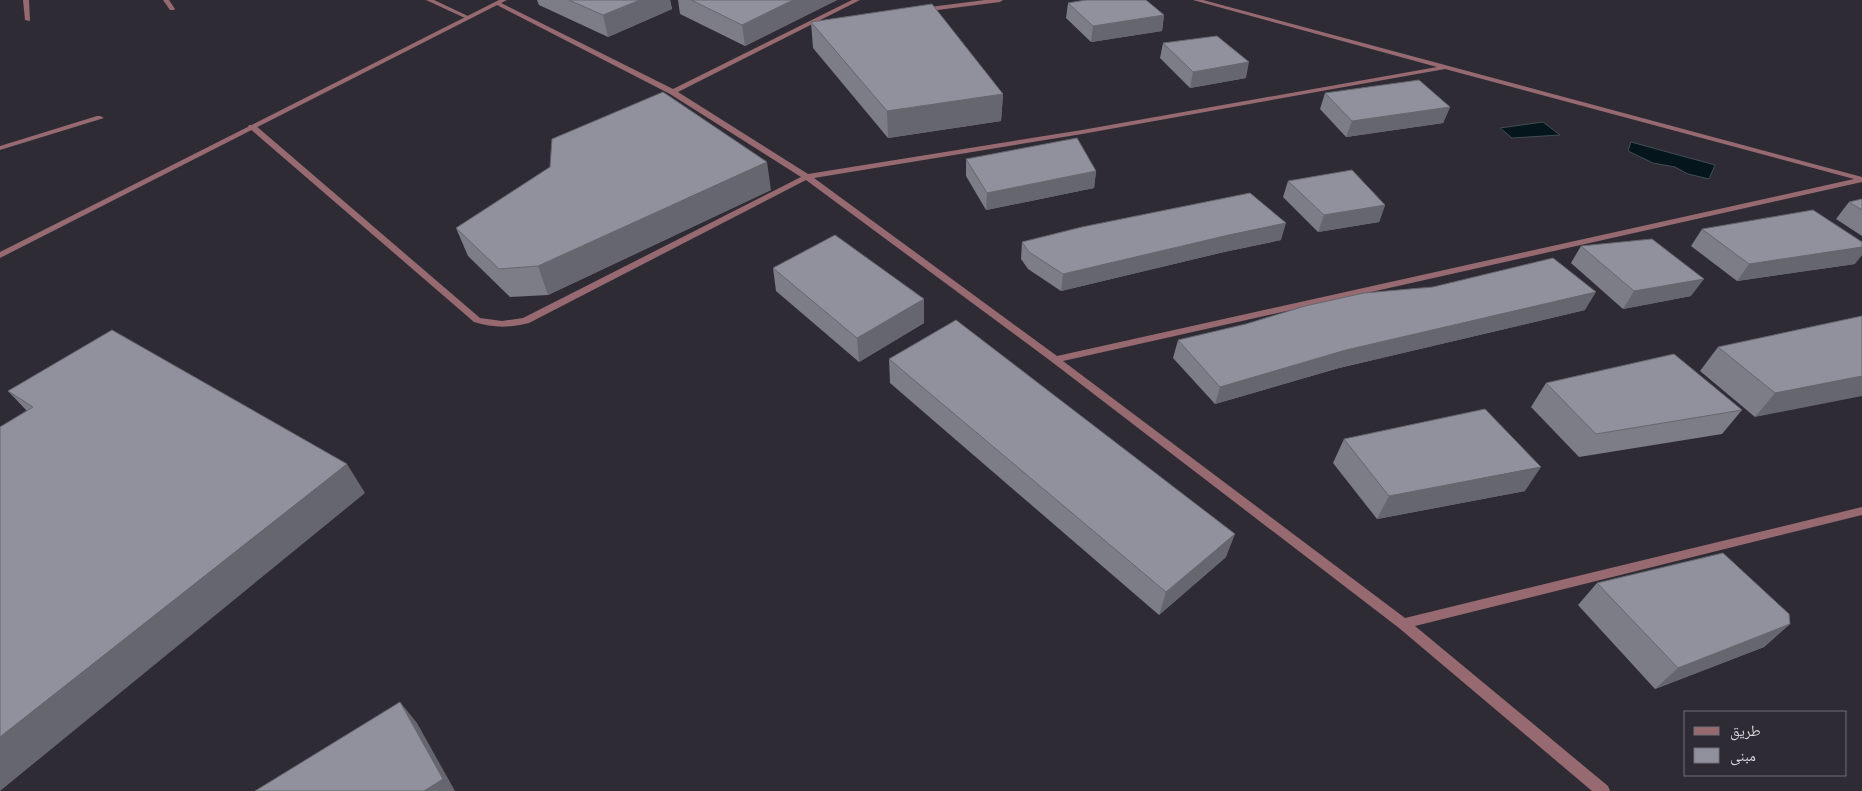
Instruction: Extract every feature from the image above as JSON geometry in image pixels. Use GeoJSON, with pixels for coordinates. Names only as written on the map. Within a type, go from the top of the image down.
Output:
{"type":"FeatureCollection","features":[{"type":"Feature","properties":{"kind":"street"},"geometry":{"type":"LineString","coordinates":[[26,0],[28,20]]}},
{"type":"Feature","properties":{"kind":"street"},"geometry":{"type":"LineString","coordinates":[[166,0],[172,9]]}},
{"type":"Feature","properties":{"kind":"street"},"geometry":{"type":"LineString","coordinates":[[429,0],[467,17]]}},
{"type":"Feature","properties":{"kind":"street"},"geometry":{"type":"LineString","coordinates":[[673,92],[857,0]]}},
{"type":"Feature","properties":{"kind":"street"},"geometry":{"type":"LineString","coordinates":[[912,11],[1000,0]]}},
{"type":"Feature","properties":{"kind":"street"},"geometry":{"type":"LineString","coordinates":[[1196,0],[1442,68],[1862,179]]}},
{"type":"Feature","properties":{"kind":"street"},"geometry":{"type":"LineString","coordinates":[[0,255],[467,17],[500,2],[673,92],[807,177],[1055,360],[1404,624],[1603,791]]}},
{"type":"Feature","properties":{"kind":"street"},"geometry":{"type":"LineString","coordinates":[[814,23],[834,20]]}},
{"type":"Feature","properties":{"kind":"street"},"geometry":{"type":"LineString","coordinates":[[252,127],[472,316],[491,325],[507,325],[526,321],[807,177],[1082,132],[1442,68]]}},
{"type":"Feature","properties":{"kind":"street"},"geometry":{"type":"LineString","coordinates":[[0,148],[100,118]]}},
{"type":"Feature","properties":{"kind":"street"},"geometry":{"type":"LineString","coordinates":[[1055,360],[1862,179]]}},
{"type":"Feature","properties":{"kind":"street"},"geometry":{"type":"LineString","coordinates":[[1404,624],[1862,511]]}},
{"type":"Feature","properties":{"kind":"shaded area"},"geometry":{"type":"Polygon","coordinates":[[[1543,122],[1560,135],[1512,138],[1500,128],[1543,122]]]}},
{"type":"Feature","properties":{"kind":"shaded area"},"geometry":{"type":"Polygon","coordinates":[[[1631,142],[1715,165],[1709,179],[1688,174],[1675,167],[1653,163],[1628,151],[1631,142]]]}},
{"type":"Feature","properties":{"kind":"building"},"geometry":{"type":"Polygon","coordinates":[[[569,0],[640,0],[603,15],[569,0]]]}},
{"type":"Feature","properties":{"kind":"building"},"geometry":{"type":"Polygon","coordinates":[[[691,0],[793,0],[742,25],[691,0]]]}},
{"type":"Feature","properties":{"kind":"building"},"geometry":{"type":"Polygon","coordinates":[[[1086,0],[1146,0],[1164,15],[1093,26],[1068,3],[1086,0]]]}},
{"type":"Feature","properties":{"kind":"building"},"geometry":{"type":"Polygon","coordinates":[[[932,4],[1003,94],[887,111],[811,22],[932,4]]]}},
{"type":"Feature","properties":{"kind":"building"},"geometry":{"type":"Polygon","coordinates":[[[1217,36],[1249,62],[1193,72],[1163,43],[1217,36]]]}},
{"type":"Feature","properties":{"kind":"building"},"geometry":{"type":"Polygon","coordinates":[[[1419,80],[1450,107],[1352,121],[1325,93],[1419,80]]]}},
{"type":"Feature","properties":{"kind":"building"},"geometry":{"type":"Polygon","coordinates":[[[663,92],[767,162],[538,266],[499,269],[456,228],[550,167],[552,139],[663,92]]]}},
{"type":"Feature","properties":{"kind":"building"},"geometry":{"type":"Polygon","coordinates":[[[1077,138],[1096,171],[987,193],[966,159],[1077,138]]]}},
{"type":"Feature","properties":{"kind":"building"},"geometry":{"type":"Polygon","coordinates":[[[1352,170],[1385,205],[1324,215],[1288,181],[1352,170]]]}},
{"type":"Feature","properties":{"kind":"building"},"geometry":{"type":"Polygon","coordinates":[[[1250,193],[1286,223],[1063,274],[1029,252],[1022,242],[1082,227],[1250,193]]]}},
{"type":"Feature","properties":{"kind":"building"},"geometry":{"type":"Polygon","coordinates":[[[1862,199],[1862,210],[1849,202],[1862,199]]]}},
{"type":"Feature","properties":{"kind":"building"},"geometry":{"type":"Polygon","coordinates":[[[1813,210],[1862,242],[1862,247],[1749,264],[1702,229],[1813,210]]]}},
{"type":"Feature","properties":{"kind":"building"},"geometry":{"type":"Polygon","coordinates":[[[835,235],[924,299],[857,338],[773,268],[835,235]]]}},
{"type":"Feature","properties":{"kind":"building"},"geometry":{"type":"Polygon","coordinates":[[[1652,239],[1704,279],[1634,291],[1581,246],[1652,239]]]}},
{"type":"Feature","properties":{"kind":"building"},"geometry":{"type":"Polygon","coordinates":[[[1553,258],[1596,292],[1346,350],[1220,387],[1178,340],[1246,324],[1305,306],[1364,293],[1433,287],[1553,258]]]}},
{"type":"Feature","properties":{"kind":"building"},"geometry":{"type":"Polygon","coordinates":[[[1862,316],[1862,376],[1775,393],[1718,347],[1862,316]]]}},
{"type":"Feature","properties":{"kind":"building"},"geometry":{"type":"Polygon","coordinates":[[[956,320],[1235,534],[1166,592],[889,359],[956,320]]]}},
{"type":"Feature","properties":{"kind":"building"},"geometry":{"type":"Polygon","coordinates":[[[112,330],[347,464],[0,737],[0,427],[33,407],[8,391],[112,330]]]}},
{"type":"Feature","properties":{"kind":"building"},"geometry":{"type":"Polygon","coordinates":[[[1674,354],[1742,410],[1596,434],[1546,383],[1674,354]]]}},
{"type":"Feature","properties":{"kind":"building"},"geometry":{"type":"Polygon","coordinates":[[[1485,409],[1541,467],[1389,496],[1344,439],[1485,409]]]}},
{"type":"Feature","properties":{"kind":"building"},"geometry":{"type":"Polygon","coordinates":[[[1723,553],[1789,614],[1790,624],[1678,668],[1597,583],[1723,553]]]}},
{"type":"Feature","properties":{"kind":"building"},"geometry":{"type":"Polygon","coordinates":[[[400,702],[443,779],[424,791],[255,791],[400,702]]]}}]}
